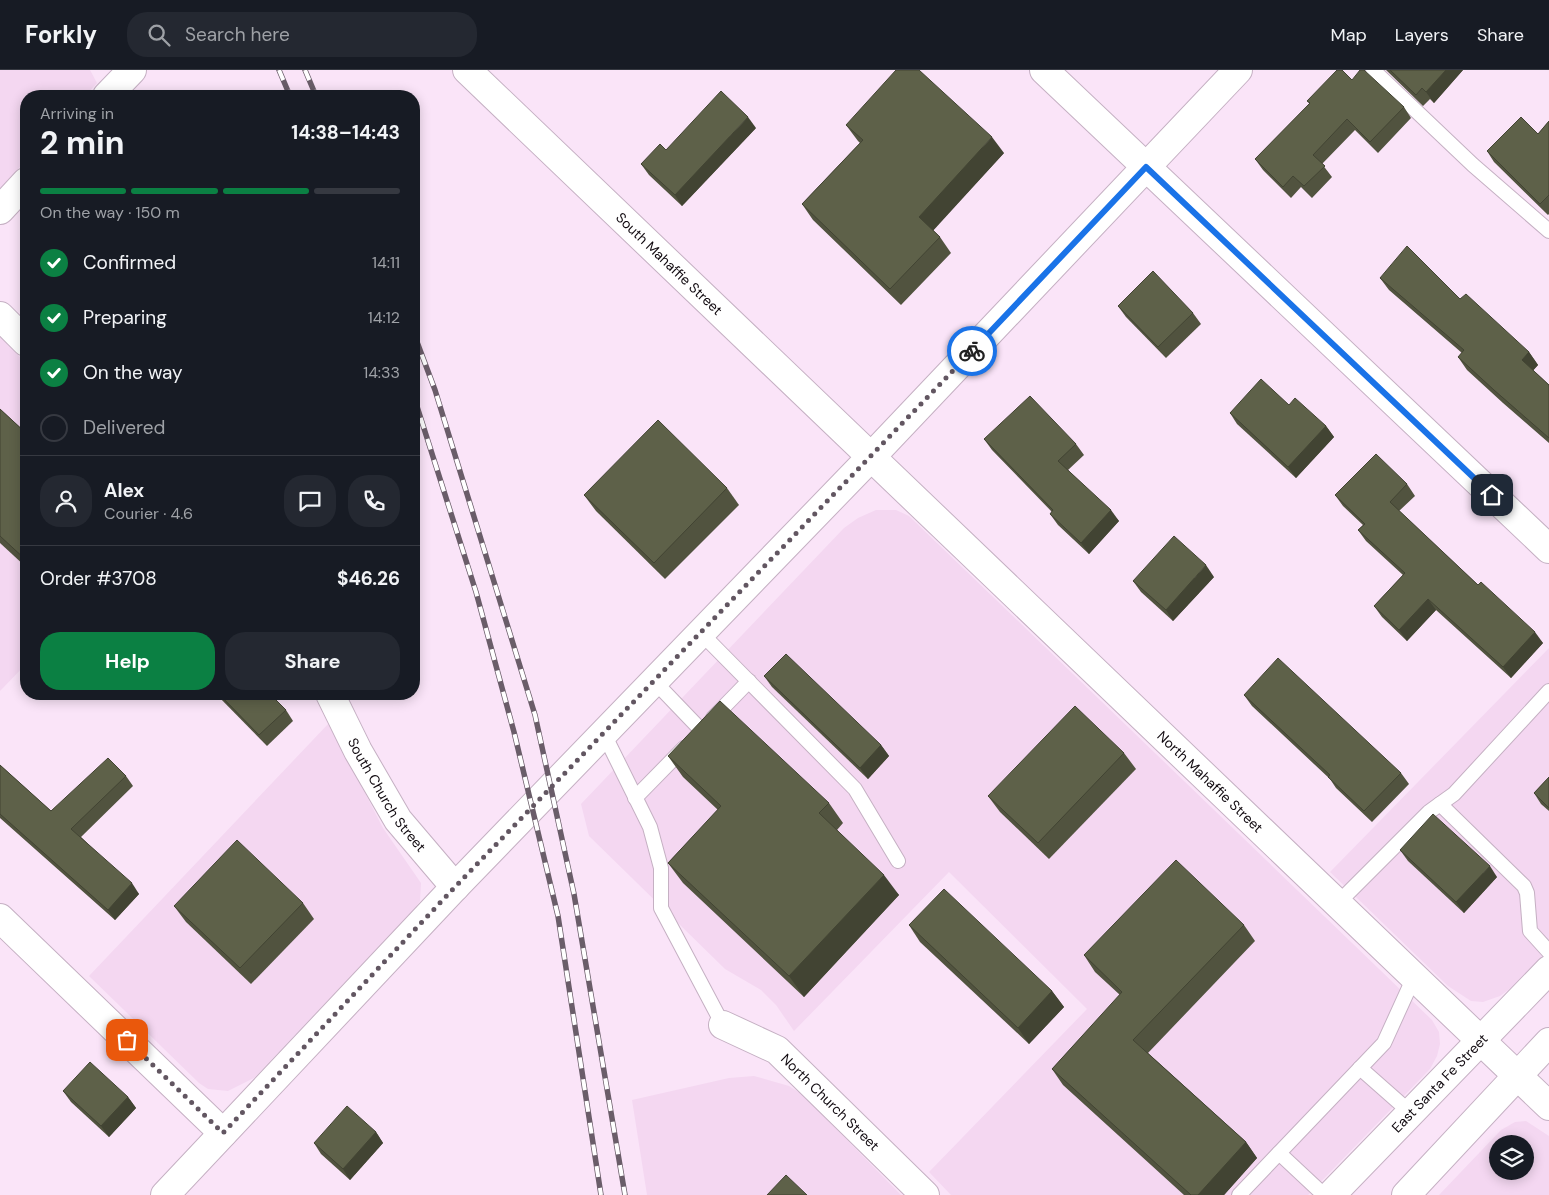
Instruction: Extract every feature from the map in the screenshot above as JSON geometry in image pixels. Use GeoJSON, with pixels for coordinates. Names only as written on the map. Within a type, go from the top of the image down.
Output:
{"type":"FeatureCollection","features":[{"type":"Feature","properties":{"kind":"street"},"geometry":{"type":"LineString","coordinates":[[113,90],[132,70]]}},
{"type":"Feature","properties":{"kind":"street","name":"South Mahaffie Street"},"geometry":{"type":"LineString","coordinates":[[467,70],[872,456]]}},
{"type":"Feature","properties":{"kind":"street"},"geometry":{"type":"LineString","coordinates":[[1044,70],[1549,549]]}},
{"type":"Feature","properties":{"kind":"street"},"geometry":{"type":"LineString","coordinates":[[164,1195],[455,887],[872,456],[1238,70]]}},
{"type":"Feature","properties":{"kind":"street"},"geometry":{"type":"LineString","coordinates":[[0,210],[20,188]]}},
{"type":"Feature","properties":{"kind":"street"},"geometry":{"type":"LineString","coordinates":[[0,316],[20,336]]}},
{"type":"Feature","properties":{"kind":"street","name":"North Mahaffie Street"},"geometry":{"type":"LineString","coordinates":[[872,456],[1549,1106]]}},
{"type":"Feature","properties":{"kind":"street","name":"South Church Street"},"geometry":{"type":"LineString","coordinates":[[333,700],[358,751],[398,820],[455,887]]}},
{"type":"Feature","properties":{"kind":"street"},"geometry":{"type":"LineString","coordinates":[[0,918],[223,1133]]}},
{"type":"Feature","properties":{"kind":"street","name":"East Santa Fe Street"},"geometry":{"type":"LineString","coordinates":[[1331,1195],[1549,970]]}},
{"type":"Feature","properties":{"kind":"street","name":"North Church Street"},"geometry":{"type":"LineString","coordinates":[[723,1025],[777,1050],[925,1195]]}},
{"type":"Feature","properties":{"kind":"street"},"geometry":{"type":"LineString","coordinates":[[1406,1195],[1549,1042]]}},
{"type":"Feature","properties":{"kind":"lane"},"geometry":{"type":"LineString","coordinates":[[1373,70],[1473,165],[1549,231]]}},
{"type":"Feature","properties":{"kind":"lane"},"geometry":{"type":"LineString","coordinates":[[701,633],[855,789],[898,861]]}},
{"type":"Feature","properties":{"kind":"lane"},"geometry":{"type":"LineString","coordinates":[[654,681],[701,730]]}},
{"type":"Feature","properties":{"kind":"lane"},"geometry":{"type":"LineString","coordinates":[[635,798],[749,681]]}},
{"type":"Feature","properties":{"kind":"lane"},"geometry":{"type":"LineString","coordinates":[[1338,903],[1429,812],[1454,794],[1549,691]]}},
{"type":"Feature","properties":{"kind":"lane"},"geometry":{"type":"LineString","coordinates":[[604,734],[650,827],[661,868],[661,908],[723,1025]]}},
{"type":"Feature","properties":{"kind":"lane"},"geometry":{"type":"LineString","coordinates":[[1440,804],[1524,886],[1527,893],[1530,931],[1549,952]]}},
{"type":"Feature","properties":{"kind":"lane"},"geometry":{"type":"LineString","coordinates":[[1239,1195],[1384,1043],[1414,977]]}},
{"type":"Feature","properties":{"kind":"lane"},"geometry":{"type":"LineString","coordinates":[[1360,1068],[1411,1113]]}},
{"type":"Feature","properties":{"kind":"lane"},"geometry":{"type":"LineString","coordinates":[[1279,1153],[1324,1195]]}},
{"type":"Feature","properties":{"kind":"shaded area"},"geometry":{"type":"Polygon","coordinates":[[[0,70],[90,70],[97,83],[91,90],[20,90],[20,167],[0,189],[0,70]]]}},
{"type":"Feature","properties":{"kind":"shaded area"},"geometry":{"type":"Polygon","coordinates":[[[0,337],[20,357],[20,670],[0,691],[0,337]]]}},
{"type":"Feature","properties":{"kind":"shaded area"},"geometry":{"type":"Polygon","coordinates":[[[876,510],[896,510],[909,516],[1432,1020],[1439,1032],[1440,1044],[1437,1056],[1430,1069],[1308,1195],[951,1195],[929,1172],[1087,1009],[949,872],[794,1031],[776,1005],[761,990],[725,969],[589,836],[581,804],[844,528],[858,518],[876,510]]]}},
{"type":"Feature","properties":{"kind":"shaded area"},"geometry":{"type":"Polygon","coordinates":[[[1549,648],[1549,951],[1519,982],[1500,996],[1483,1002],[1471,1001],[1448,986],[1330,872],[1549,648]]]}},
{"type":"Feature","properties":{"kind":"shaded area"},"geometry":{"type":"Polygon","coordinates":[[[329,723],[383,828],[421,883],[420,901],[413,911],[254,1078],[228,1091],[208,1089],[199,1083],[89,976],[329,723]]]}},
{"type":"Feature","properties":{"kind":"shaded area"},"geometry":{"type":"Polygon","coordinates":[[[754,1076],[789,1086],[803,1095],[901,1195],[647,1195],[632,1100],[729,1078],[754,1076]]]}},
{"type":"Feature","properties":{"kind":"shaded area"},"geometry":{"type":"Polygon","coordinates":[[[1526,1121],[1549,1136],[1549,1195],[1439,1195],[1489,1143],[1489,1180],[1534,1180],[1534,1135],[1496,1135],[1515,1122],[1526,1121]]]}},
{"type":"Feature","properties":{"kind":"building"},"geometry":{"type":"Polygon","coordinates":[[[896,70],[919,70],[992,137],[919,217],[940,237],[890,289],[802,204],[863,140],[846,125],[896,70]]]}},
{"type":"Feature","properties":{"kind":"building"},"geometry":{"type":"Polygon","coordinates":[[[1337,70],[1342,70],[1352,80],[1360,70],[1364,70],[1404,107],[1370,142],[1347,119],[1313,155],[1325,166],[1304,186],[1293,176],[1283,187],[1255,159],[1310,103],[1307,101],[1337,70]]]}},
{"type":"Feature","properties":{"kind":"building"},"geometry":{"type":"Polygon","coordinates":[[[1390,70],[1446,70],[1426,92],[1422,88],[1416,95],[1390,70]]]}},
{"type":"Feature","properties":{"kind":"building"},"geometry":{"type":"Polygon","coordinates":[[[721,91],[748,117],[675,195],[641,164],[660,144],[666,150],[721,91]]]}},
{"type":"Feature","properties":{"kind":"building"},"geometry":{"type":"Polygon","coordinates":[[[1521,117],[1538,134],[1549,121],[1549,195],[1540,204],[1487,151],[1521,117]]]}},
{"type":"Feature","properties":{"kind":"building"},"geometry":{"type":"Polygon","coordinates":[[[1407,246],[1460,299],[1466,294],[1529,352],[1522,360],[1549,385],[1549,438],[1458,357],[1464,350],[1380,278],[1407,246]]]}},
{"type":"Feature","properties":{"kind":"building"},"geometry":{"type":"Polygon","coordinates":[[[1153,271],[1193,313],[1158,347],[1118,306],[1153,271]]]}},
{"type":"Feature","properties":{"kind":"building"},"geometry":{"type":"Polygon","coordinates":[[[1261,379],[1289,405],[1295,398],[1326,426],[1288,467],[1230,413],[1261,379]]]}},
{"type":"Feature","properties":{"kind":"building"},"geometry":{"type":"Polygon","coordinates":[[[1030,396],[1076,444],[1058,461],[1111,510],[1081,543],[1050,514],[1053,510],[984,439],[1030,396]]]}},
{"type":"Feature","properties":{"kind":"building"},"geometry":{"type":"Polygon","coordinates":[[[0,409],[20,427],[20,554],[0,536],[0,409]]]}},
{"type":"Feature","properties":{"kind":"building"},"geometry":{"type":"Polygon","coordinates":[[[658,420],[727,488],[654,563],[584,495],[658,420]]]}},
{"type":"Feature","properties":{"kind":"building"},"geometry":{"type":"Polygon","coordinates":[[[1376,454],[1407,484],[1390,502],[1478,585],[1481,582],[1535,632],[1503,667],[1428,599],[1399,630],[1374,606],[1405,573],[1358,530],[1365,524],[1335,495],[1376,454]]]}},
{"type":"Feature","properties":{"kind":"building"},"geometry":{"type":"Polygon","coordinates":[[[1174,536],[1206,565],[1166,610],[1133,581],[1174,536]]]}},
{"type":"Feature","properties":{"kind":"building"},"geometry":{"type":"Polygon","coordinates":[[[786,654],[881,745],[860,768],[764,676],[786,654]]]}},
{"type":"Feature","properties":{"kind":"building"},"geometry":{"type":"Polygon","coordinates":[[[1278,658],[1401,773],[1364,811],[1328,777],[1330,775],[1244,695],[1278,658]]]}},
{"type":"Feature","properties":{"kind":"building"},"geometry":{"type":"Polygon","coordinates":[[[225,700],[276,700],[286,710],[259,735],[225,700]]]}},
{"type":"Feature","properties":{"kind":"building"},"geometry":{"type":"Polygon","coordinates":[[[720,701],[829,803],[819,813],[884,875],[789,976],[668,863],[721,806],[668,756],[720,701]]]}},
{"type":"Feature","properties":{"kind":"building"},"geometry":{"type":"Polygon","coordinates":[[[1075,706],[1124,753],[1038,843],[988,796],[1075,706]]]}},
{"type":"Feature","properties":{"kind":"building"},"geometry":{"type":"Polygon","coordinates":[[[108,758],[126,776],[71,829],[132,883],[108,910],[0,814],[0,765],[51,811],[108,758]]]}},
{"type":"Feature","properties":{"kind":"building"},"geometry":{"type":"Polygon","coordinates":[[[1549,777],[1549,808],[1534,793],[1549,777]]]}},
{"type":"Feature","properties":{"kind":"building"},"geometry":{"type":"Polygon","coordinates":[[[1433,814],[1490,866],[1456,902],[1400,850],[1433,814]]]}},
{"type":"Feature","properties":{"kind":"building"},"geometry":{"type":"Polygon","coordinates":[[[237,840],[303,903],[240,968],[174,906],[237,840]]]}},
{"type":"Feature","properties":{"kind":"building"},"geometry":{"type":"Polygon","coordinates":[[[1176,860],[1244,925],[1133,1040],[1246,1142],[1198,1195],[1191,1195],[1052,1069],[1122,992],[1084,955],[1176,860]]]}},
{"type":"Feature","properties":{"kind":"building"},"geometry":{"type":"Polygon","coordinates":[[[944,889],[1052,991],[1018,1028],[909,925],[944,889]]]}},
{"type":"Feature","properties":{"kind":"building"},"geometry":{"type":"Polygon","coordinates":[[[90,1062],[128,1097],[101,1126],[63,1091],[90,1062]]]}},
{"type":"Feature","properties":{"kind":"building"},"geometry":{"type":"Polygon","coordinates":[[[347,1106],[376,1132],[343,1169],[314,1143],[347,1106]]]}},
{"type":"Feature","properties":{"kind":"building"},"geometry":{"type":"Polygon","coordinates":[[[786,1175],[807,1195],[767,1195],[786,1175]]]}},
{"type":"Feature","properties":{"kind":"railway"},"geometry":{"type":"LineString","coordinates":[[279,70],[287,90]]}},
{"type":"Feature","properties":{"kind":"railway"},"geometry":{"type":"LineString","coordinates":[[305,70],[313,90]]}},
{"type":"Feature","properties":{"kind":"railway"},"geometry":{"type":"LineString","coordinates":[[420,350],[435,390],[535,715],[574,894],[625,1195]]}},
{"type":"Feature","properties":{"kind":"railway"},"geometry":{"type":"LineString","coordinates":[[420,416],[476,592],[514,732],[558,916],[601,1195]]}},
{"type":"Feature","properties":{"kind":"way so far"},"geometry":{"type":"LineString","coordinates":[[127,1040],[223,1133],[455,887],[972,351]]}},
{"type":"Feature","properties":{"kind":"route"},"geometry":{"type":"LineString","coordinates":[[972,351],[1146,167],[1492,495]]}}]}
